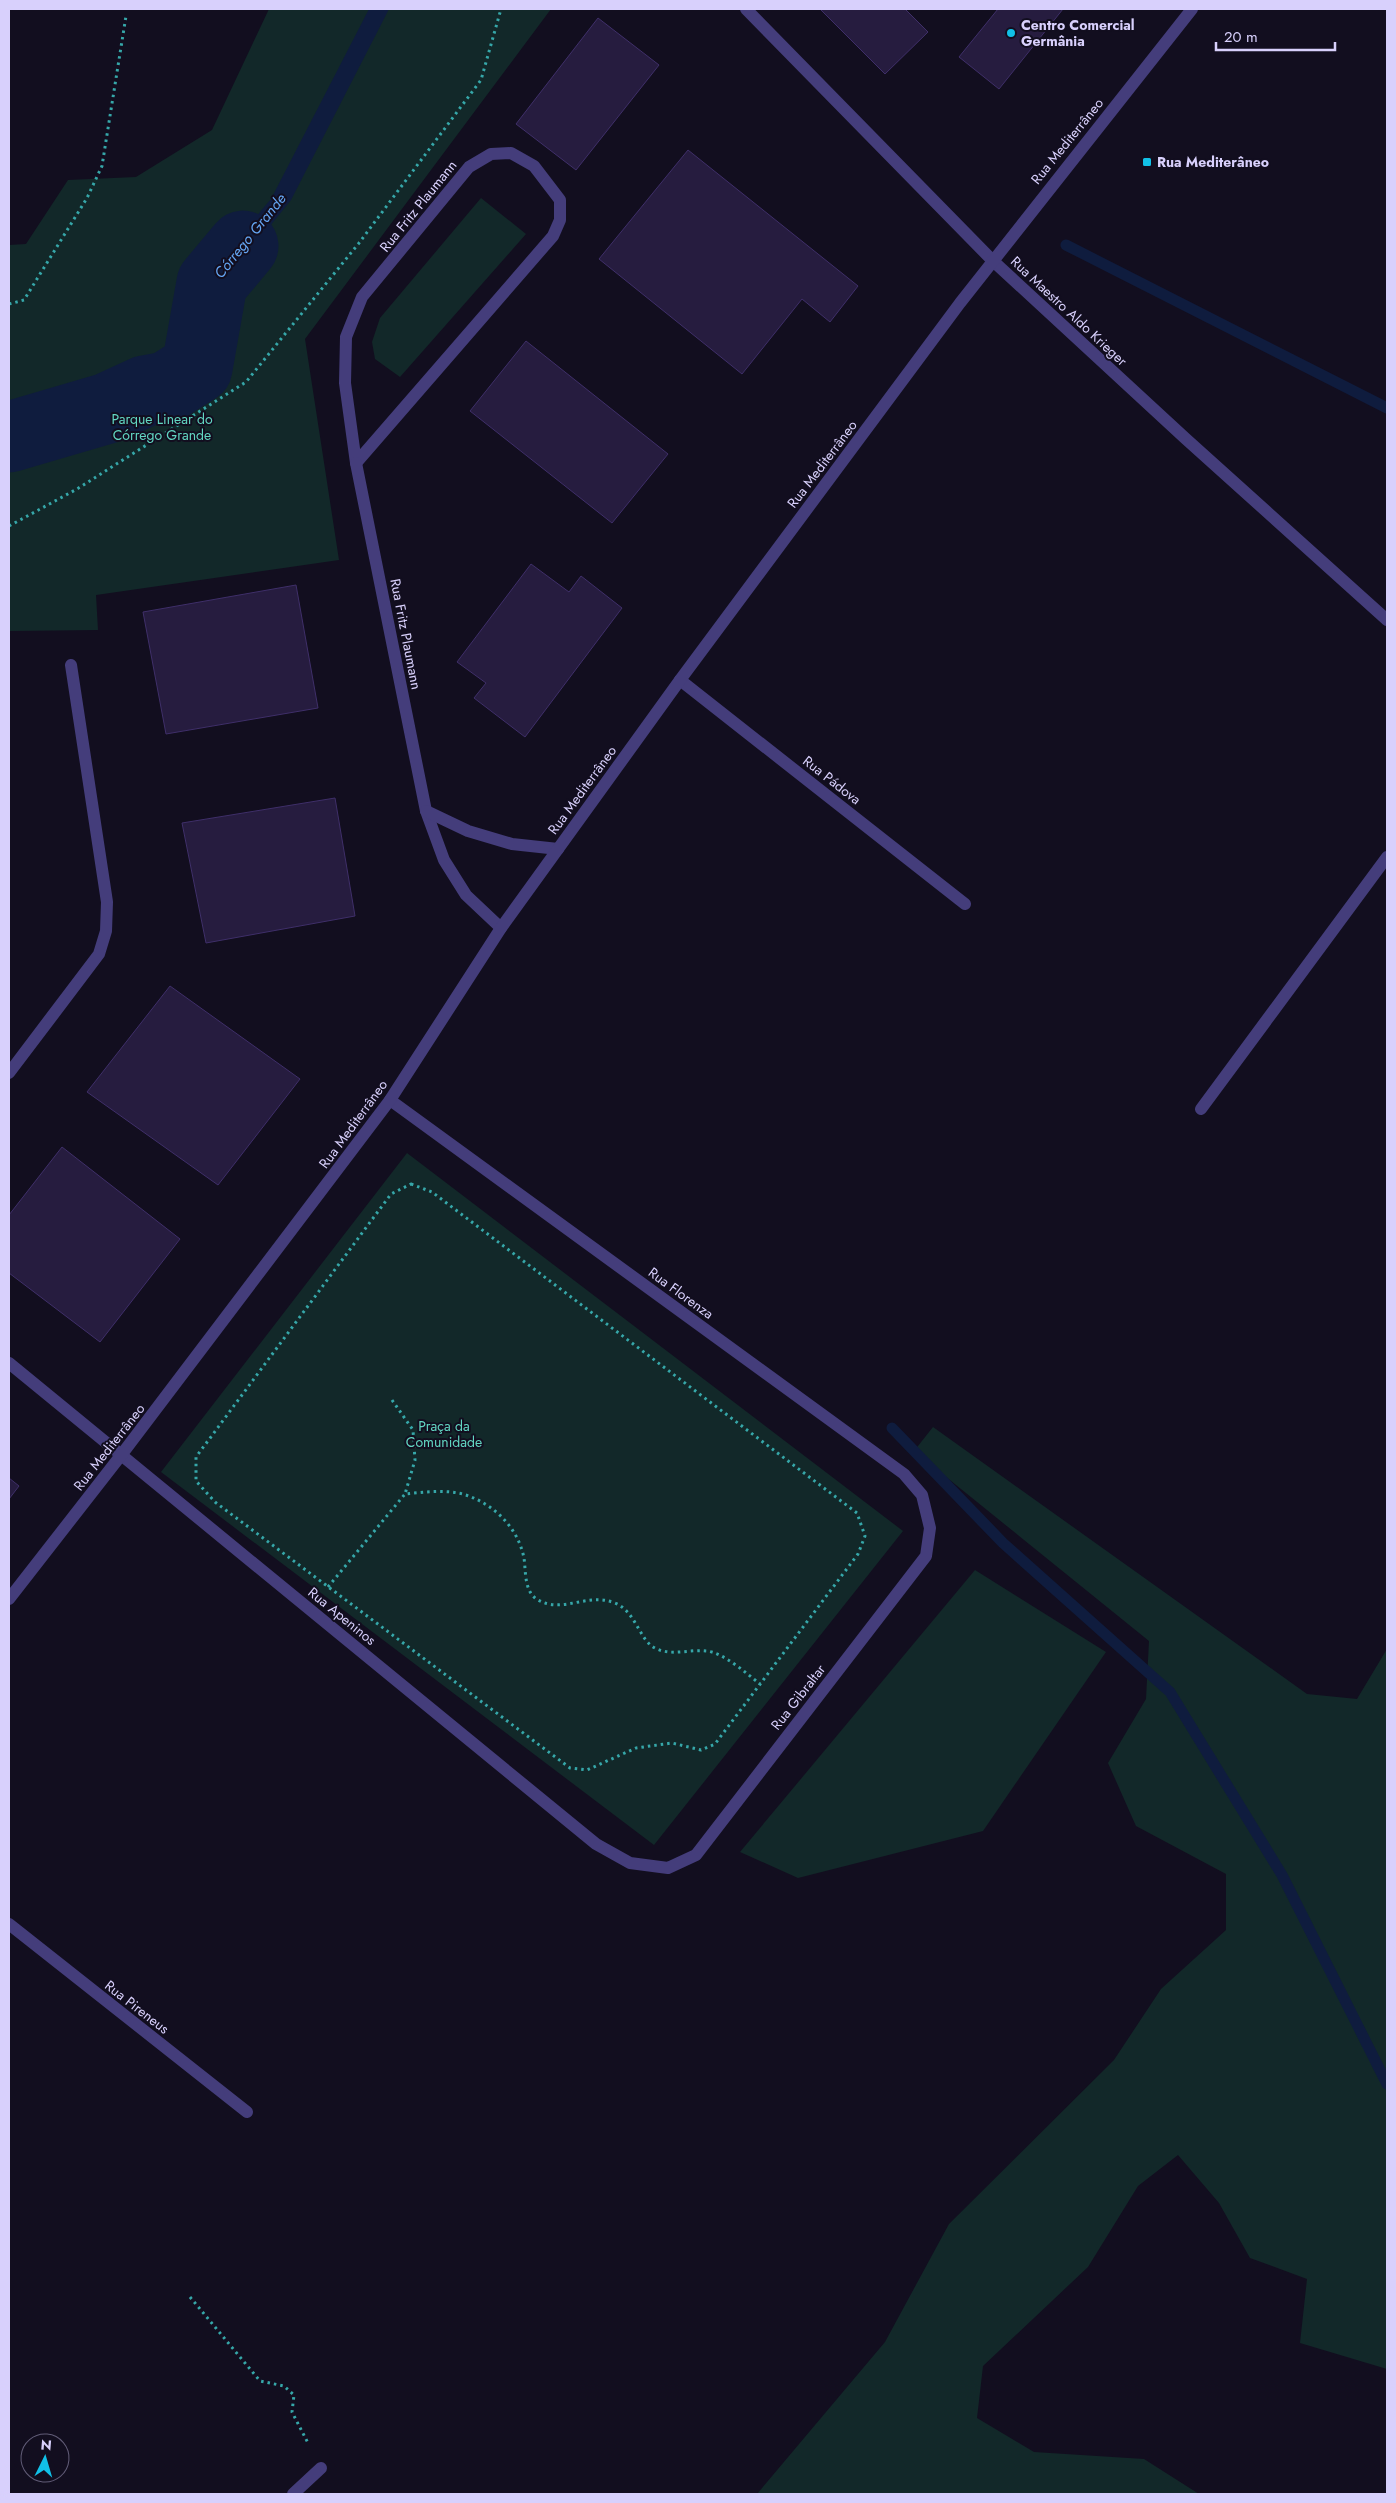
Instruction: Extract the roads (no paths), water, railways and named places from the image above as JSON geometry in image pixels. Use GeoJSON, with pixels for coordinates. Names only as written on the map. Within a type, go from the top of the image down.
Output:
{"type":"FeatureCollection","features":[{"type":"Feature","properties":{"kind":"street","name":"Rua Maestro Aldo Krieger"},"geometry":{"type":"LineString","coordinates":[[746,9],[992,260],[1387,620]]}},
{"type":"Feature","properties":{"kind":"street","name":"Rua Mediterrâneo"},"geometry":{"type":"LineString","coordinates":[[9,1599],[122,1454],[390,1100],[501,928],[680,680],[992,260],[1192,9]]}},
{"type":"Feature","properties":{"kind":"street","name":"Rua Fritz Plaumann"},"geometry":{"type":"LineString","coordinates":[[356,463],[554,236],[560,220],[560,200],[534,166],[511,153],[491,154],[469,167],[362,297],[346,336],[345,383],[356,463],[426,811],[444,860],[466,895],[501,928]]}},
{"type":"Feature","properties":{"kind":"street"},"geometry":{"type":"LineString","coordinates":[[9,1073],[99,954],[106,931],[107,902],[71,665]]}},
{"type":"Feature","properties":{"kind":"street","name":"Rua Pádova"},"geometry":{"type":"LineString","coordinates":[[680,680],[965,904]]}},
{"type":"Feature","properties":{"kind":"street"},"geometry":{"type":"LineString","coordinates":[[426,811],[468,831],[512,844],[558,849]]}},
{"type":"Feature","properties":{"kind":"street"},"geometry":{"type":"LineString","coordinates":[[1201,1109],[1387,857]]}},
{"type":"Feature","properties":{"kind":"street","name":"Rua Florenza"},"geometry":{"type":"LineString","coordinates":[[390,1100],[904,1474],[922,1495],[930,1528]]}},
{"type":"Feature","properties":{"kind":"street","name":"Rua Apeninos"},"geometry":{"type":"LineString","coordinates":[[9,1363],[596,1844],[630,1863],[668,1868]]}},
{"type":"Feature","properties":{"kind":"street","name":"Rua Gibraltar"},"geometry":{"type":"LineString","coordinates":[[668,1868],[696,1855],[926,1556],[930,1528]]}},
{"type":"Feature","properties":{"kind":"street","name":"Rua Pireneus"},"geometry":{"type":"LineString","coordinates":[[9,1924],[247,2112]]}},
{"type":"Feature","properties":{"kind":"street"},"geometry":{"type":"LineString","coordinates":[[293,2494],[321,2468]]}},
{"type":"Feature","properties":{"kind":"water"},"geometry":{"type":"Polygon","coordinates":[[[369,9],[389,9],[291,200],[249,252],[219,285],[217,301],[189,366],[138,405],[9,446],[9,433],[145,391],[180,363],[204,278],[271,199],[369,9]]]}},
{"type":"Feature","properties":{"kind":"waterway"},"geometry":{"type":"LineString","coordinates":[[1066,245],[1387,408]]}},
{"type":"Feature","properties":{"kind":"waterway","name":"Córrego Grande"},"geometry":{"type":"LineString","coordinates":[[9,437],[108,408],[145,391],[167,387],[197,368],[212,283],[243,246]]}},
{"type":"Feature","properties":{"kind":"waterway"},"geometry":{"type":"LineString","coordinates":[[892,1428],[1003,1543],[1170,1692],[1282,1875],[1387,2084]]}},
{"type":"Feature","properties":{"kind":"place","name":"Centro Comercial Germânia"},"geometry":{"type":"Point","coordinates":[1011,33]}},
{"type":"Feature","properties":{"kind":"place","name":"Rua Mediterâneo"},"geometry":{"type":"Point","coordinates":[1147,162]}},
{"type":"Feature","properties":{"kind":"park label","name":"Parque Linear do Córrego Grande"},"geometry":{"type":"Point","coordinates":[162,428]}},
{"type":"Feature","properties":{"kind":"park label","name":"Praça da Comunidade"},"geometry":{"type":"Point","coordinates":[444,1434]}}]}
